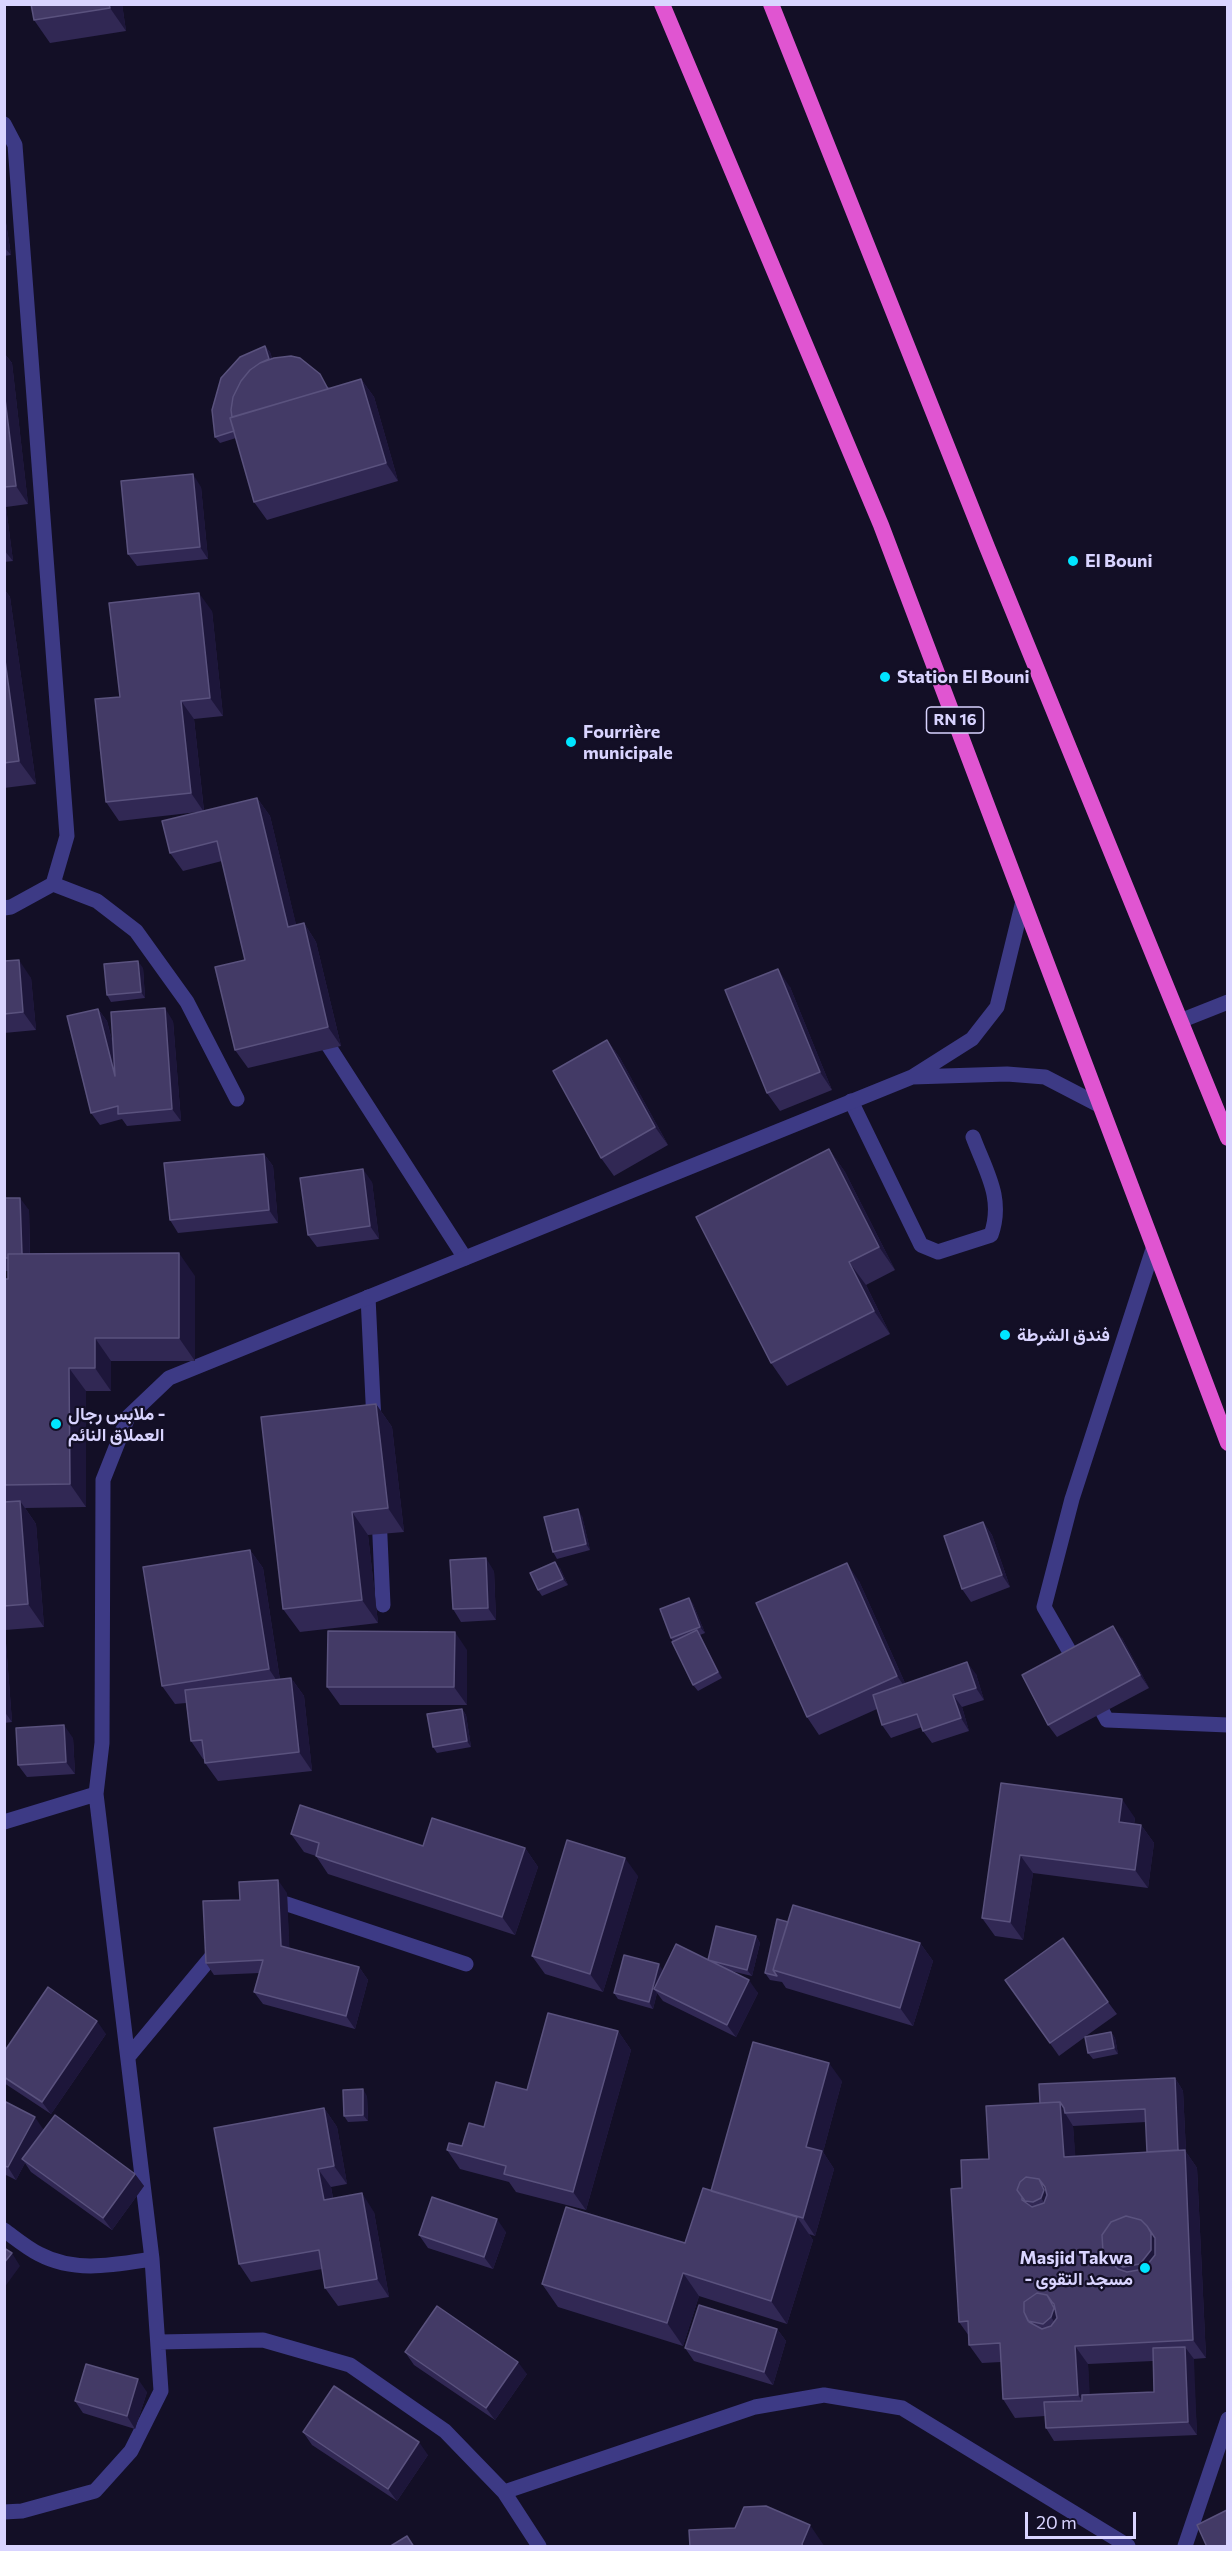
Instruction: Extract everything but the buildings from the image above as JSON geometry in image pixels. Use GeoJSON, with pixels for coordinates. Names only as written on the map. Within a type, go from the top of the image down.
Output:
{"type":"FeatureCollection","features":[{"type":"Feature","properties":{"kind":"highway","name":"RN 16"},"geometry":{"type":"LineString","coordinates":[[662,4],[881,525],[1227,1443]]}},
{"type":"Feature","properties":{"kind":"highway"},"geometry":{"type":"LineString","coordinates":[[771,4],[987,547],[1227,1138]]}},
{"type":"Feature","properties":{"kind":"street"},"geometry":{"type":"LineString","coordinates":[[4,124],[15,145],[67,836],[53,884],[11,907],[4,908]]}},
{"type":"Feature","properties":{"kind":"street"},"geometry":{"type":"LineString","coordinates":[[53,884],[98,901],[136,931],[187,1002],[237,1099]]}},
{"type":"Feature","properties":{"kind":"street"},"geometry":{"type":"LineString","coordinates":[[4,2512],[22,2511],[95,2491],[131,2451],[161,2391],[152,2259],[96,1794],[102,1743],[103,1480],[128,1417],[169,1378],[912,1077],[972,1039],[996,1007],[1023,901]]}},
{"type":"Feature","properties":{"kind":"street"},"geometry":{"type":"LineString","coordinates":[[1180,1021],[1227,1002]]}},
{"type":"Feature","properties":{"kind":"street"},"geometry":{"type":"LineString","coordinates":[[319,1031],[465,1258]]}},
{"type":"Feature","properties":{"kind":"street"},"geometry":{"type":"LineString","coordinates":[[912,1077],[1007,1074],[1046,1077],[1099,1105]]}},
{"type":"Feature","properties":{"kind":"street"},"geometry":{"type":"LineString","coordinates":[[851,1101],[921,1245],[938,1252],[991,1235],[997,1219],[997,1202],[972,1137]]}},
{"type":"Feature","properties":{"kind":"street"},"geometry":{"type":"LineString","coordinates":[[1153,1249],[1072,1499],[1044,1607],[1107,1720],[1227,1725]]}},
{"type":"Feature","properties":{"kind":"street"},"geometry":{"type":"LineString","coordinates":[[368,1297],[375,1439]]}},
{"type":"Feature","properties":{"kind":"street"},"geometry":{"type":"LineString","coordinates":[[378,1498],[384,1605]]}},
{"type":"Feature","properties":{"kind":"street"},"geometry":{"type":"LineString","coordinates":[[4,1822],[96,1794]]}},
{"type":"Feature","properties":{"kind":"street"},"geometry":{"type":"LineString","coordinates":[[256,1918],[287,1904],[466,1964]]}},
{"type":"Feature","properties":{"kind":"street"},"geometry":{"type":"LineString","coordinates":[[128,2057],[225,1941],[233,1936]]}},
{"type":"Feature","properties":{"kind":"street"},"geometry":{"type":"LineString","coordinates":[[4,2230],[37,2254],[62,2264],[98,2267],[152,2259]]}},
{"type":"Feature","properties":{"kind":"street"},"geometry":{"type":"LineString","coordinates":[[159,2342],[263,2340],[350,2365],[445,2431],[504,2492],[539,2547]]}},
{"type":"Feature","properties":{"kind":"street"},"geometry":{"type":"LineString","coordinates":[[504,2492],[755,2407],[824,2395],[902,2408],[1128,2547]]}},
{"type":"Feature","properties":{"kind":"street"},"geometry":{"type":"LineString","coordinates":[[1185,2547],[1227,2419]]}},
{"type":"Feature","properties":{"kind":"place","name":"El Bouni"},"geometry":{"type":"Point","coordinates":[1073,561]}},
{"type":"Feature","properties":{"kind":"place","name":"Station El Bouni"},"geometry":{"type":"Point","coordinates":[885,677]}},
{"type":"Feature","properties":{"kind":"place","name":"Fourrière municipale"},"geometry":{"type":"Point","coordinates":[571,742]}},
{"type":"Feature","properties":{"kind":"place","name":"فندق الشرطة"},"geometry":{"type":"Point","coordinates":[1005,1335]}},
{"type":"Feature","properties":{"kind":"place","name":"ملابس رجال - العملاق النائم"},"geometry":{"type":"Point","coordinates":[56,1424]}},
{"type":"Feature","properties":{"kind":"place","name":"Masjid Takwa - مسجد التقوى"},"geometry":{"type":"Point","coordinates":[1145,2268]}}]}
